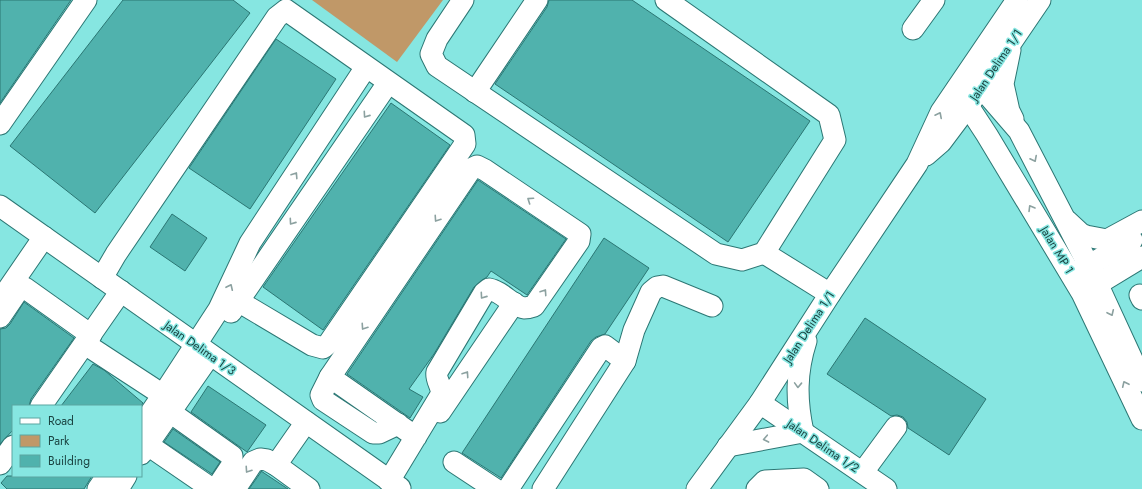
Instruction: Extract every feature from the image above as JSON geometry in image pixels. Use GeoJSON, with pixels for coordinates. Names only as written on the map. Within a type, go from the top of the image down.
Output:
{"type":"FeatureCollection","features":[{"type":"Feature","properties":{"kind":"street"},"geometry":{"type":"LineString","coordinates":[[0,124],[86,0]]}},
{"type":"Feature","properties":{"kind":"street"},"geometry":{"type":"LineString","coordinates":[[463,0],[437,39],[431,54],[437,66],[716,254],[742,260],[764,253],[835,140],[829,114],[666,0]]}},
{"type":"Feature","properties":{"kind":"street"},"geometry":{"type":"LineString","coordinates":[[475,92],[537,0]]}},
{"type":"Feature","properties":{"kind":"street"},"geometry":{"type":"LineString","coordinates":[[913,29],[934,0]]}},
{"type":"Feature","properties":{"kind":"street","name":"Jalan Delima 1/1"},"geometry":{"type":"LineString","coordinates":[[917,164],[941,142],[968,89],[1018,0]]}},
{"type":"Feature","properties":{"kind":"street","name":"Jalan Delima 1/1"},"geometry":{"type":"LineString","coordinates":[[697,489],[760,403],[830,294],[917,164],[941,112],[968,89],[1011,42],[1037,1]]}},
{"type":"Feature","properties":{"kind":"street"},"geometry":{"type":"LineString","coordinates":[[102,278],[116,254],[277,17],[286,10],[464,136],[465,144],[330,343],[323,348],[312,345],[238,300]]}},
{"type":"Feature","properties":{"kind":"street"},"geometry":{"type":"LineString","coordinates":[[1011,42],[1003,84],[1009,111],[1019,131]]}},
{"type":"Feature","properties":{"kind":"street"},"geometry":{"type":"LineString","coordinates":[[204,350],[219,309],[250,243],[366,67]]}},
{"type":"Feature","properties":{"kind":"street"},"geometry":{"type":"LineString","coordinates":[[212,489],[143,442],[167,404],[388,83]]}},
{"type":"Feature","properties":{"kind":"street","name":"Jalan MP 1"},"geometry":{"type":"LineString","coordinates":[[968,89],[1019,131],[1063,216],[1085,280],[1142,419]]}},
{"type":"Feature","properties":{"kind":"street","name":"Jalan MP 1"},"geometry":{"type":"LineString","coordinates":[[968,89],[987,135],[1085,280],[1142,381]]}},
{"type":"Feature","properties":{"kind":"street"},"geometry":{"type":"LineString","coordinates":[[941,142],[953,136],[964,134],[987,135]]}},
{"type":"Feature","properties":{"kind":"street"},"geometry":{"type":"LineString","coordinates":[[394,484],[416,437],[441,395],[442,391],[436,376],[437,372],[484,293],[489,289],[494,290],[524,308],[534,306],[579,241],[580,234],[477,166],[471,169],[330,377],[416,437]]}},
{"type":"Feature","properties":{"kind":"street","name":"Jalan Delima 1/3"},"geometry":{"type":"LineString","coordinates":[[0,206],[394,484]]}},
{"type":"Feature","properties":{"kind":"street"},"geometry":{"type":"LineString","coordinates":[[1063,216],[1081,234],[1107,240],[1142,221]]}},
{"type":"Feature","properties":{"kind":"street"},"geometry":{"type":"LineString","coordinates":[[1085,280],[1142,233]]}},
{"type":"Feature","properties":{"kind":"street"},"geometry":{"type":"LineString","coordinates":[[3,291],[44,237]]}},
{"type":"Feature","properties":{"kind":"street"},"geometry":{"type":"LineString","coordinates":[[764,253],[830,294]]}},
{"type":"Feature","properties":{"kind":"street"},"geometry":{"type":"LineString","coordinates":[[1085,280],[1142,257]]}},
{"type":"Feature","properties":{"kind":"street"},"geometry":{"type":"LineString","coordinates":[[543,489],[625,361],[637,323],[651,292],[663,286],[712,306]]}},
{"type":"Feature","properties":{"kind":"street"},"geometry":{"type":"LineString","coordinates":[[0,317],[19,290],[25,288],[232,456],[232,465],[216,489]]}},
{"type":"Feature","properties":{"kind":"street"},"geometry":{"type":"LineString","coordinates":[[42,405],[120,291]]}},
{"type":"Feature","properties":{"kind":"street"},"geometry":{"type":"LineString","coordinates":[[394,484],[514,303]]}},
{"type":"Feature","properties":{"kind":"street"},"geometry":{"type":"LineString","coordinates":[[728,446],[803,432],[797,395],[798,376],[800,358],[813,320]]}},
{"type":"Feature","properties":{"kind":"street"},"geometry":{"type":"LineString","coordinates":[[508,489],[601,348],[605,346],[625,361]]}},
{"type":"Feature","properties":{"kind":"street","name":"Jalan Delima 1/2"},"geometry":{"type":"LineString","coordinates":[[760,403],[886,489]]}},
{"type":"Feature","properties":{"kind":"street"},"geometry":{"type":"LineString","coordinates":[[276,466],[306,422]]}},
{"type":"Feature","properties":{"kind":"street"},"geometry":{"type":"LineString","coordinates":[[863,472],[896,427]]}},
{"type":"Feature","properties":{"kind":"street"},"geometry":{"type":"LineString","coordinates":[[0,464],[12,447]]}},
{"type":"Feature","properties":{"kind":"street"},"geometry":{"type":"LineString","coordinates":[[533,451],[557,468]]}},
{"type":"Feature","properties":{"kind":"street"},"geometry":{"type":"LineString","coordinates":[[235,489],[253,462],[260,459],[267,460],[309,489]]}},
{"type":"Feature","properties":{"kind":"street"},"geometry":{"type":"LineString","coordinates":[[454,462],[495,489]]}},
{"type":"Feature","properties":{"kind":"street"},"geometry":{"type":"LineString","coordinates":[[98,489],[106,477]]}},
{"type":"Feature","properties":{"kind":"street"},"geometry":{"type":"LineString","coordinates":[[118,489],[125,477]]}},
{"type":"Feature","properties":{"kind":"street"},"geometry":{"type":"LineString","coordinates":[[758,489],[765,481],[804,479],[818,489]]}},
{"type":"Feature","properties":{"kind":"green space"},"geometry":{"type":"Polygon","coordinates":[[[312,0],[443,0],[397,62],[312,0]]]}},
{"type":"Feature","properties":{"kind":"building"},"geometry":{"type":"Polygon","coordinates":[[[0,0],[71,0],[0,103],[0,0]]]}},
{"type":"Feature","properties":{"kind":"building"},"geometry":{"type":"Polygon","coordinates":[[[123,0],[233,0],[250,13],[95,213],[10,146],[123,0]]]}},
{"type":"Feature","properties":{"kind":"building"},"geometry":{"type":"Polygon","coordinates":[[[549,0],[632,0],[810,121],[728,242],[495,84],[547,7],[549,0]]]}},
{"type":"Feature","properties":{"kind":"building"},"geometry":{"type":"Polygon","coordinates":[[[276,39],[336,79],[250,209],[189,168],[276,39]]]}},
{"type":"Feature","properties":{"kind":"building"},"geometry":{"type":"Polygon","coordinates":[[[391,103],[450,145],[323,330],[263,287],[391,103]]]}},
{"type":"Feature","properties":{"kind":"building"},"geometry":{"type":"Polygon","coordinates":[[[478,180],[566,239],[527,295],[491,271],[487,277],[474,287],[434,354],[409,389],[423,397],[410,418],[347,374],[478,180]]]}},
{"type":"Feature","properties":{"kind":"building"},"geometry":{"type":"Polygon","coordinates":[[[172,214],[207,238],[185,271],[150,247],[172,214]]]}},
{"type":"Feature","properties":{"kind":"building"},"geometry":{"type":"Polygon","coordinates":[[[604,238],[649,268],[605,334],[596,337],[591,341],[501,478],[462,453],[604,238]]]}},
{"type":"Feature","properties":{"kind":"building"},"geometry":{"type":"Polygon","coordinates":[[[24,302],[74,338],[31,399],[29,405],[12,405],[12,431],[0,444],[0,329],[6,328],[24,302]]]}},
{"type":"Feature","properties":{"kind":"building"},"geometry":{"type":"Polygon","coordinates":[[[865,318],[986,399],[949,455],[908,428],[907,422],[903,417],[897,415],[891,416],[827,374],[865,318]]]}},
{"type":"Feature","properties":{"kind":"building"},"geometry":{"type":"Polygon","coordinates":[[[93,364],[104,370],[143,403],[142,405],[62,405],[93,364]]]}},
{"type":"Feature","properties":{"kind":"building"},"geometry":{"type":"Polygon","coordinates":[[[208,386],[266,425],[247,452],[191,412],[208,386]]]}},
{"type":"Feature","properties":{"kind":"building"},"geometry":{"type":"Polygon","coordinates":[[[173,429],[220,462],[212,474],[164,442],[173,429]]]}},
{"type":"Feature","properties":{"kind":"building"},"geometry":{"type":"Polygon","coordinates":[[[261,471],[288,489],[249,489],[261,471]]]}},
{"type":"Feature","properties":{"kind":"building"},"geometry":{"type":"Polygon","coordinates":[[[7,476],[91,477],[84,489],[7,489],[1,483],[7,476]]]}}]}
